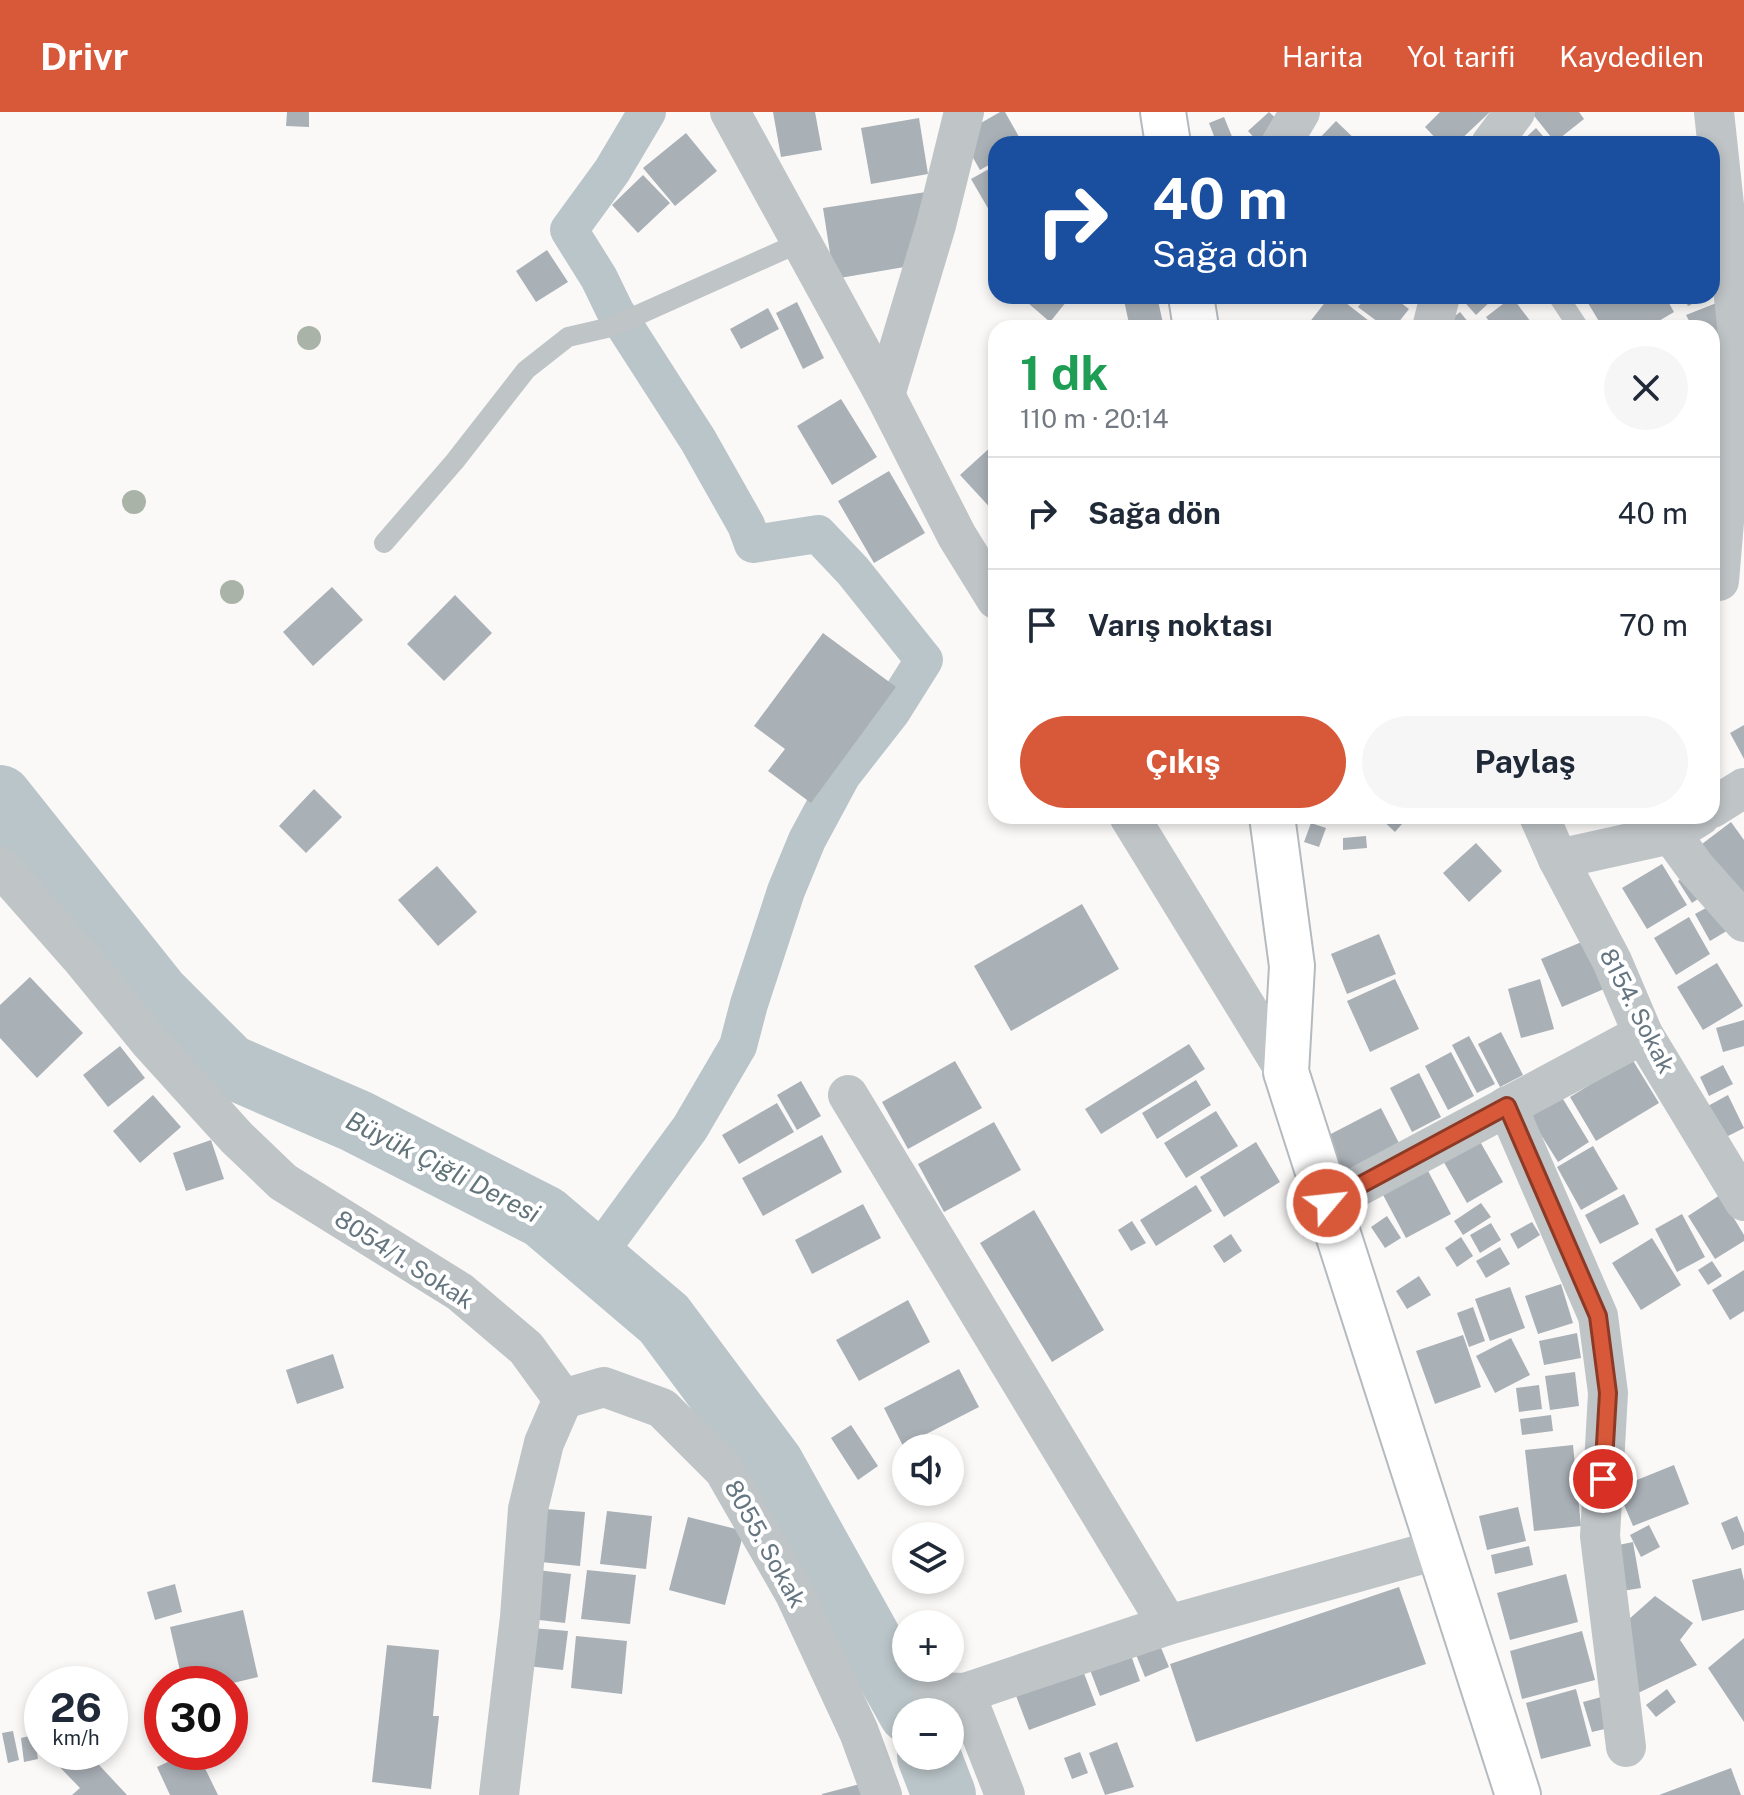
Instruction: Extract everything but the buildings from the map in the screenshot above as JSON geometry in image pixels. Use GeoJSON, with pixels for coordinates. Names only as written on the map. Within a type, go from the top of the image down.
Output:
{"type":"FeatureCollection","features":[{"type":"Feature","properties":{"kind":"street"},"geometry":{"type":"LineString","coordinates":[[730,112],[885,395],[957,536],[988,575]]}},
{"type":"Feature","properties":{"kind":"street"},"geometry":{"type":"LineString","coordinates":[[885,395],[936,225],[964,112]]}},
{"type":"Feature","properties":{"kind":"street"},"geometry":{"type":"LineString","coordinates":[[1163,112],[1167,136]]}},
{"type":"Feature","properties":{"kind":"street"},"geometry":{"type":"LineString","coordinates":[[1286,136],[1300,112]]}},
{"type":"Feature","properties":{"kind":"street"},"geometry":{"type":"LineString","coordinates":[[1497,136],[1515,112]]}},
{"type":"Feature","properties":{"kind":"street"},"geometry":{"type":"LineString","coordinates":[[1714,112],[1717,136]]}},
{"type":"Feature","properties":{"kind":"street"},"geometry":{"type":"LineString","coordinates":[[1720,168],[1739,344],[1720,508]]}},
{"type":"Feature","properties":{"kind":"street"},"geometry":{"type":"LineString","coordinates":[[1720,553],[1725,584]]}},
{"type":"Feature","properties":{"kind":"street"},"geometry":{"type":"LineString","coordinates":[[1720,803],[1744,788]]}},
{"type":"Feature","properties":{"kind":"street"},"geometry":{"type":"LineString","coordinates":[[1134,824],[1286,1072],[1518,1795]]}},
{"type":"Feature","properties":{"kind":"street"},"geometry":{"type":"LineString","coordinates":[[1273,824],[1292,966],[1286,1072]]}},
{"type":"Feature","properties":{"kind":"street","name":"8154. Sokak"},"geometry":{"type":"LineString","coordinates":[[1543,824],[1612,961],[1643,1034],[1744,1201]]}},
{"type":"Feature","properties":{"kind":"street"},"geometry":{"type":"LineString","coordinates":[[1558,859],[1685,825],[1695,867],[1744,922]]}},
{"type":"Feature","properties":{"kind":"street","name":"8054/1. Sokak"},"geometry":{"type":"LineString","coordinates":[[0,866],[150,1042],[237,1138],[283,1182],[460,1292],[526,1348],[563,1399]]}},
{"type":"Feature","properties":{"kind":"street"},"geometry":{"type":"LineString","coordinates":[[1327,1203],[1643,1034]]}},
{"type":"Feature","properties":{"kind":"street"},"geometry":{"type":"LineString","coordinates":[[848,1095],[1168,1625]]}},
{"type":"Feature","properties":{"kind":"street"},"geometry":{"type":"LineString","coordinates":[[1507,1106],[1598,1316],[1608,1393],[1600,1536],[1626,1747]]}},
{"type":"Feature","properties":{"kind":"street","name":"8055. Sokak"},"geometry":{"type":"LineString","coordinates":[[563,1399],[604,1387],[662,1408],[724,1470],[795,1594],[859,1732],[882,1795]]}},
{"type":"Feature","properties":{"kind":"street"},"geometry":{"type":"LineString","coordinates":[[499,1795],[520,1617],[528,1509],[544,1443],[563,1399]]}},
{"type":"Feature","properties":{"kind":"street"},"geometry":{"type":"LineString","coordinates":[[1005,1795],[949,1692],[1168,1625],[1440,1549]]}},
{"type":"Feature","properties":{"kind":"lane"},"geometry":{"type":"LineString","coordinates":[[384,543],[455,461],[526,370],[568,337],[611,327],[801,242]]}},
{"type":"Feature","properties":{"kind":"waterway"},"geometry":{"type":"LineString","coordinates":[[594,1259],[690,1128],[738,1046],[786,891],[807,840],[842,775],[892,711],[924,660],[853,571],[818,534],[753,544],[746,525],[698,440],[615,311],[569,230],[612,171],[647,112]]}},
{"type":"Feature","properties":{"kind":"waterway","name":"Büyük Çiğli Deresi"},"geometry":{"type":"LineString","coordinates":[[0,797],[158,995],[229,1066],[356,1121],[544,1217],[664,1319],[772,1464],[902,1698]]}},
{"type":"Feature","properties":{"kind":"waterway","name":"Büyük Çiğli Deresi"},"geometry":{"type":"LineString","coordinates":[[934,1770],[944,1795]]}},
{"type":"Feature","properties":{"kind":"route"},"geometry":{"type":"LineString","coordinates":[[1327,1203],[1507,1106],[1598,1316],[1608,1393],[1603,1479]]}}]}
